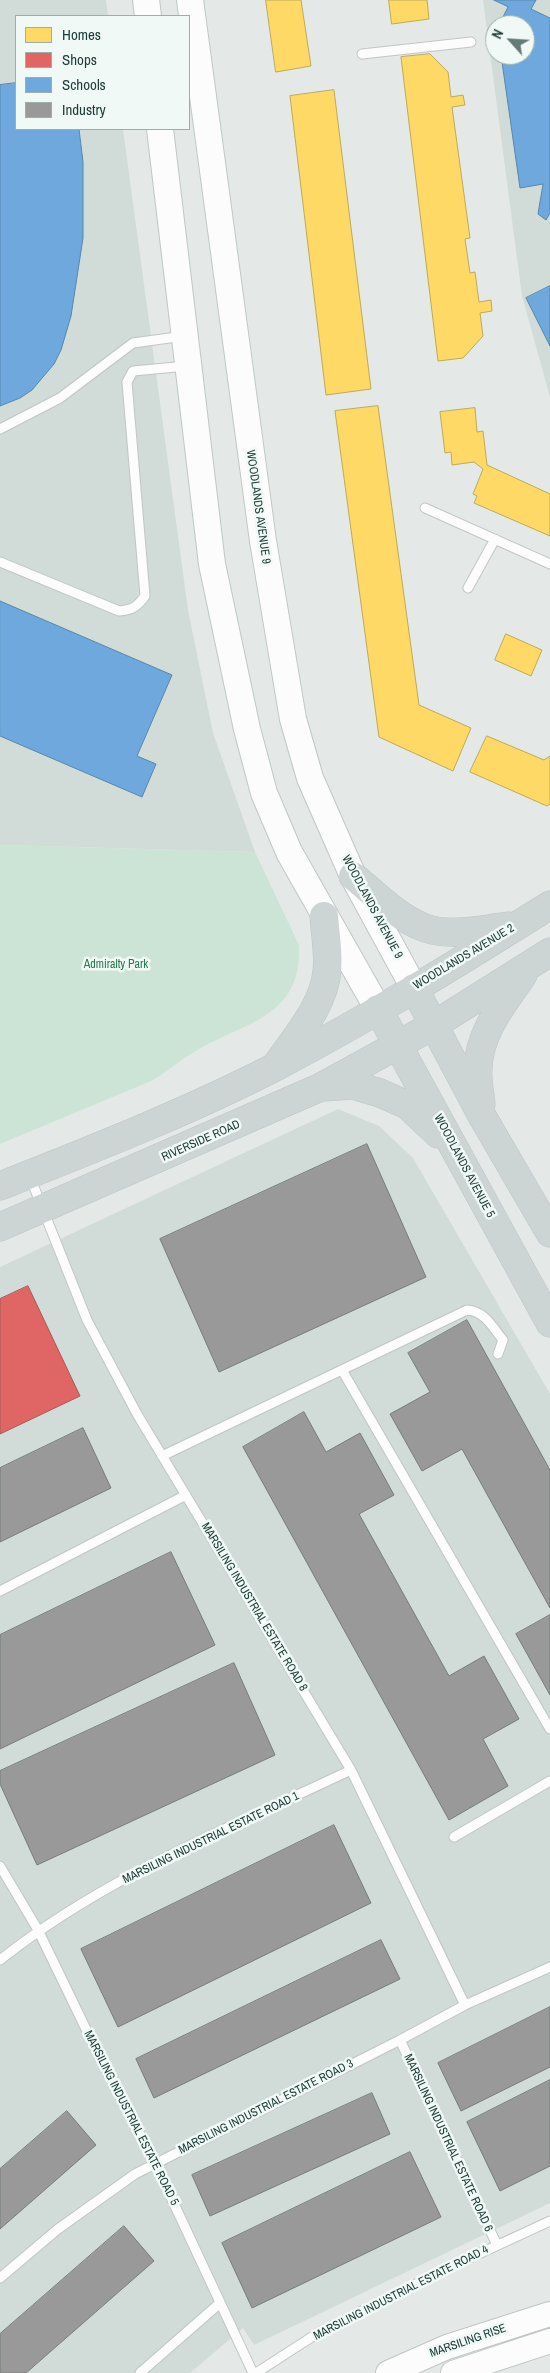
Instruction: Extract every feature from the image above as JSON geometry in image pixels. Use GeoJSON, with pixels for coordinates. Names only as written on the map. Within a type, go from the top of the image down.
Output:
{"type":"FeatureCollection","features":[{"type":"Feature","properties":{"kind":"main road"},"geometry":{"type":"LineString","coordinates":[[146,0],[148,15]]}},
{"type":"Feature","properties":{"kind":"main road","name":"WOODLANDS AVENUE 9"},"geometry":{"type":"LineString","coordinates":[[190,0],[263,541],[282,664],[293,719],[310,778],[353,876],[414,988]]}},
{"type":"Feature","properties":{"kind":"main road"},"geometry":{"type":"LineString","coordinates":[[0,1186],[180,1111],[276,1066],[378,1010],[289,852],[264,793],[247,729],[212,564],[160,130]]}},
{"type":"Feature","properties":{"kind":"main road"},"geometry":{"type":"LineString","coordinates":[[353,876],[397,912],[425,928],[458,932],[518,925]]}},
{"type":"Feature","properties":{"kind":"main road","name":"WOODLANDS AVENUE 2"},"geometry":{"type":"LineString","coordinates":[[378,1010],[550,905]]}},
{"type":"Feature","properties":{"kind":"main road"},"geometry":{"type":"LineString","coordinates":[[276,1066],[316,1008],[325,985],[328,970],[324,916]]}},
{"type":"Feature","properties":{"kind":"main road"},"geometry":{"type":"LineString","coordinates":[[399,1046],[541,958]]}},
{"type":"Feature","properties":{"kind":"main road"},"geometry":{"type":"LineString","coordinates":[[482,1116],[478,1069],[483,1038],[495,1014],[541,958]]}},
{"type":"Feature","properties":{"kind":"main road"},"geometry":{"type":"LineString","coordinates":[[414,988],[482,1116],[550,1233]]}},
{"type":"Feature","properties":{"kind":"main road","name":"WOODLANDS AVENUE 5"},"geometry":{"type":"LineString","coordinates":[[378,1010],[550,1323]]}},
{"type":"Feature","properties":{"kind":"main road","name":"RIVERSIDE ROAD"},"geometry":{"type":"LineString","coordinates":[[0,1227],[321,1087],[399,1046]]}},
{"type":"Feature","properties":{"kind":"main road"},"geometry":{"type":"LineString","coordinates":[[321,1087],[353,1086],[380,1093],[407,1105],[457,1152]]}},
{"type":"Feature","properties":{"kind":"street","name":"MARSILING RISE"},"geometry":{"type":"LineString","coordinates":[[388,2373],[447,2347],[550,2314]]}},
{"type":"Feature","properties":{"kind":"street","name":"MARSILING RISE"},"geometry":{"type":"LineString","coordinates":[[453,2373],[550,2341]]}},
{"type":"Feature","properties":{"kind":"lane"},"geometry":{"type":"LineString","coordinates":[[362,54],[471,42]]}},
{"type":"Feature","properties":{"kind":"lane"},"geometry":{"type":"LineString","coordinates":[[0,429],[60,398],[133,343],[184,336]]}},
{"type":"Feature","properties":{"kind":"lane"},"geometry":{"type":"LineString","coordinates":[[0,562],[119,611],[130,610],[139,605],[144,596],[127,382],[133,371],[187,366]]}},
{"type":"Feature","properties":{"kind":"lane"},"geometry":{"type":"LineString","coordinates":[[425,508],[550,564]]}},
{"type":"Feature","properties":{"kind":"lane"},"geometry":{"type":"LineString","coordinates":[[468,588],[495,539]]}},
{"type":"Feature","properties":{"kind":"lane","name":"MARSILING INDUSTRIAL ESTATE ROAD 8"},"geometry":{"type":"LineString","coordinates":[[29,1174],[87,1320],[162,1456],[351,1770],[465,2005]]}},
{"type":"Feature","properties":{"kind":"lane"},"geometry":{"type":"LineString","coordinates":[[162,1456],[468,1310],[476,1310],[482,1314],[503,1340],[498,1354]]}},
{"type":"Feature","properties":{"kind":"lane"},"geometry":{"type":"LineString","coordinates":[[342,1370],[550,1729]]}},
{"type":"Feature","properties":{"kind":"lane"},"geometry":{"type":"LineString","coordinates":[[0,1591],[186,1495]]}},
{"type":"Feature","properties":{"kind":"lane","name":"MARSILING INDUSTRIAL ESTATE ROAD 1"},"geometry":{"type":"LineString","coordinates":[[0,1960],[38,1930],[147,1867],[351,1770]]}},
{"type":"Feature","properties":{"kind":"lane"},"geometry":{"type":"LineString","coordinates":[[454,1837],[550,1781]]}},
{"type":"Feature","properties":{"kind":"lane","name":"MARSILING INDUSTRIAL ESTATE ROAD 5"},"geometry":{"type":"LineString","coordinates":[[0,1866],[38,1930],[100,2058],[155,2163],[254,2373]]}},
{"type":"Feature","properties":{"kind":"lane","name":"MARSILING INDUSTRIAL ESTATE ROAD 3"},"geometry":{"type":"LineString","coordinates":[[0,2278],[58,2229],[135,2174],[400,2040],[465,2005],[550,1967]]}},
{"type":"Feature","properties":{"kind":"lane","name":"MARSILING INDUSTRIAL ESTATE ROAD 6"},"geometry":{"type":"LineString","coordinates":[[400,2040],[497,2245]]}},
{"type":"Feature","properties":{"kind":"lane","name":"MARSILING INDUSTRIAL ESTATE ROAD 4"},"geometry":{"type":"LineString","coordinates":[[254,2373],[318,2332],[550,2221]]}},
{"type":"Feature","properties":{"kind":"lane"},"geometry":{"type":"LineString","coordinates":[[140,2373],[220,2303]]}},
{"type":"Feature","properties":{"kind":"shaded area"},"geometry":{"type":"Polygon","coordinates":[[[0,0],[106,0],[108,15],[15,15],[15,130],[123,130],[188,610],[213,733],[255,852],[0,845],[0,0]]]}},
{"type":"Feature","properties":{"kind":"shaded area"},"geometry":{"type":"Polygon","coordinates":[[[483,0],[550,0],[550,397],[522,296],[492,65],[535,65],[535,15],[485,15],[483,0]]]}},
{"type":"Feature","properties":{"kind":"shaded area"},"geometry":{"type":"Polygon","coordinates":[[[338,1109],[379,1126],[413,1158],[550,1394],[550,2203],[254,2345],[243,2328],[190,2373],[0,2373],[0,1267],[338,1109]]]}},
{"type":"Feature","properties":{"kind":"green space","name":"Admiralty Park"},"geometry":{"type":"Polygon","coordinates":[[[0,845],[255,852],[299,945],[298,969],[292,987],[282,1002],[269,1013],[193,1053],[151,1081],[0,1144],[0,845]]]}},
{"type":"Feature","properties":{"kind":"building: Homes"},"geometry":{"type":"Polygon","coordinates":[[[266,0],[301,0],[311,66],[276,72],[266,0]]]}},
{"type":"Feature","properties":{"kind":"building: Homes"},"geometry":{"type":"Polygon","coordinates":[[[389,0],[427,0],[429,19],[392,24],[389,0]]]}},
{"type":"Feature","properties":{"kind":"building: Homes"},"geometry":{"type":"Polygon","coordinates":[[[430,54],[448,72],[451,97],[463,95],[465,105],[452,107],[470,238],[465,239],[470,273],[475,272],[479,302],[491,300],[492,311],[480,313],[483,336],[463,358],[438,361],[401,57],[430,54]]]}},
{"type":"Feature","properties":{"kind":"building: Homes"},"geometry":{"type":"Polygon","coordinates":[[[334,90],[371,389],[326,395],[290,96],[334,90]]]}},
{"type":"Feature","properties":{"kind":"building: Homes"},"geometry":{"type":"Polygon","coordinates":[[[378,406],[419,705],[471,728],[453,771],[379,737],[335,411],[378,406]]]}},
{"type":"Feature","properties":{"kind":"building: Homes"},"geometry":{"type":"Polygon","coordinates":[[[475,408],[477,432],[483,431],[487,465],[550,494],[550,536],[474,503],[477,496],[473,494],[483,469],[474,462],[452,465],[451,452],[445,453],[440,412],[475,408]]]}},
{"type":"Feature","properties":{"kind":"building: Homes"},"geometry":{"type":"Polygon","coordinates":[[[506,634],[542,650],[531,676],[495,660],[506,634]]]}},
{"type":"Feature","properties":{"kind":"building: Homes"},"geometry":{"type":"Polygon","coordinates":[[[487,736],[544,760],[550,756],[550,804],[547,806],[470,772],[487,736]]]}},
{"type":"Feature","properties":{"kind":"building: Shops"},"geometry":{"type":"Polygon","coordinates":[[[28,1286],[80,1396],[0,1434],[0,1299],[28,1286]]]}},
{"type":"Feature","properties":{"kind":"building: Schools"},"geometry":{"type":"Polygon","coordinates":[[[494,0],[536,0],[531,9],[550,18],[550,213],[546,220],[538,214],[543,184],[520,188],[502,65],[535,65],[535,15],[504,15],[508,7],[494,0]]]}},
{"type":"Feature","properties":{"kind":"building: Schools"},"geometry":{"type":"Polygon","coordinates":[[[15,83],[15,130],[79,130],[83,162],[83,238],[71,316],[61,350],[54,364],[32,390],[20,398],[0,406],[0,85],[15,83]]]}},
{"type":"Feature","properties":{"kind":"building: Schools"},"geometry":{"type":"Polygon","coordinates":[[[550,286],[550,346],[526,298],[550,286]]]}},
{"type":"Feature","properties":{"kind":"building: Schools"},"geometry":{"type":"Polygon","coordinates":[[[0,601],[172,675],[137,756],[156,764],[142,797],[0,736],[0,601]]]}},
{"type":"Feature","properties":{"kind":"building: Industry"},"geometry":{"type":"Polygon","coordinates":[[[367,1144],[426,1277],[219,1372],[160,1239],[367,1144]]]}},
{"type":"Feature","properties":{"kind":"building: Industry"},"geometry":{"type":"Polygon","coordinates":[[[467,1320],[550,1470],[550,1608],[462,1449],[422,1471],[390,1414],[430,1392],[408,1353],[467,1320]]]}},
{"type":"Feature","properties":{"kind":"building: Industry"},"geometry":{"type":"Polygon","coordinates":[[[304,1412],[326,1452],[360,1433],[394,1495],[359,1514],[449,1676],[484,1656],[519,1719],[483,1739],[508,1786],[449,1820],[243,1447],[304,1412]]]}},
{"type":"Feature","properties":{"kind":"building: Industry"},"geometry":{"type":"Polygon","coordinates":[[[83,1428],[111,1488],[0,1542],[0,1468],[83,1428]]]}},
{"type":"Feature","properties":{"kind":"building: Industry"},"geometry":{"type":"Polygon","coordinates":[[[171,1552],[215,1645],[0,1749],[0,1635],[171,1552]]]}},
{"type":"Feature","properties":{"kind":"building: Industry"},"geometry":{"type":"Polygon","coordinates":[[[550,1615],[550,1695],[516,1634],[550,1615]]]}},
{"type":"Feature","properties":{"kind":"building: Industry"},"geometry":{"type":"Polygon","coordinates":[[[234,1663],[275,1755],[37,1865],[0,1784],[0,1771],[234,1663]]]}},
{"type":"Feature","properties":{"kind":"building: Industry"},"geometry":{"type":"Polygon","coordinates":[[[334,1825],[371,1903],[118,2027],[81,1949],[334,1825]]]}},
{"type":"Feature","properties":{"kind":"building: Industry"},"geometry":{"type":"Polygon","coordinates":[[[381,1940],[400,1979],[154,2098],[136,2059],[381,1940]]]}},
{"type":"Feature","properties":{"kind":"building: Industry"},"geometry":{"type":"Polygon","coordinates":[[[550,2007],[550,2067],[461,2111],[438,2063],[550,2007]]]}},
{"type":"Feature","properties":{"kind":"building: Industry"},"geometry":{"type":"Polygon","coordinates":[[[550,2080],[550,2166],[500,2191],[467,2122],[550,2080]]]}},
{"type":"Feature","properties":{"kind":"building: Industry"},"geometry":{"type":"Polygon","coordinates":[[[372,2093],[390,2134],[210,2216],[192,2175],[372,2093]]]}},
{"type":"Feature","properties":{"kind":"building: Industry"},"geometry":{"type":"Polygon","coordinates":[[[67,2111],[96,2145],[0,2229],[0,2169],[67,2111]]]}},
{"type":"Feature","properties":{"kind":"building: Industry"},"geometry":{"type":"Polygon","coordinates":[[[410,2152],[441,2217],[252,2308],[222,2243],[410,2152]]]}},
{"type":"Feature","properties":{"kind":"building: Industry"},"geometry":{"type":"Polygon","coordinates":[[[124,2226],[154,2261],[26,2373],[0,2373],[0,2334],[124,2226]]]}}]}
